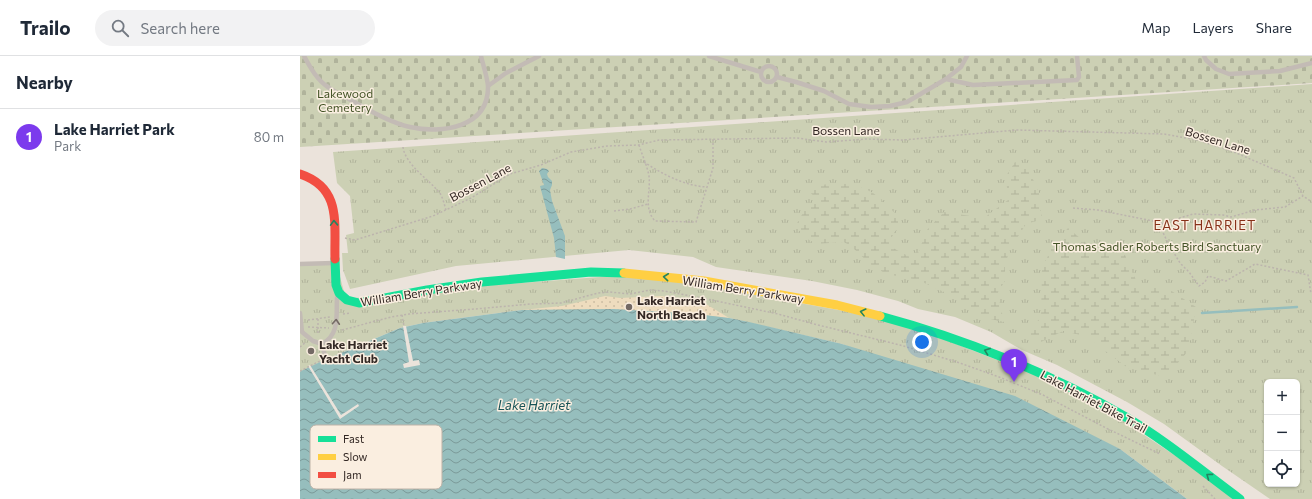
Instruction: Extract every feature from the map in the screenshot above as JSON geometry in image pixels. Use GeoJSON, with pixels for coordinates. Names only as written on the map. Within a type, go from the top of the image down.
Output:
{"type":"FeatureCollection","features":[{"type":"Feature","properties":{"kind":"street"},"geometry":{"type":"LineString","coordinates":[[300,174],[317,181],[330,195],[333,205],[336,285],[340,295]]}},
{"type":"Feature","properties":{"kind":"street","name":"William Berry Parkway"},"geometry":{"type":"LineString","coordinates":[[340,295],[351,302],[359,303],[482,282],[591,272],[639,274],[704,281],[837,306],[894,320],[950,338],[1009,360],[1080,392],[1124,416],[1154,435],[1240,499]]}},
{"type":"Feature","properties":{"kind":"lane"},"geometry":{"type":"LineString","coordinates":[[304,56],[311,69],[327,87],[375,114],[409,127],[432,130],[457,127],[467,123],[476,116],[485,102],[488,86],[481,56]]}},
{"type":"Feature","properties":{"kind":"lane"},"geometry":{"type":"LineString","coordinates":[[488,86],[506,74],[539,56]]}},
{"type":"Feature","properties":{"kind":"lane"},"geometry":{"type":"LineString","coordinates":[[709,56],[761,72],[764,79],[768,82],[773,81],[777,77]]}},
{"type":"Feature","properties":{"kind":"lane"},"geometry":{"type":"LineString","coordinates":[[777,77],[824,91],[849,104],[871,108],[890,106],[907,102],[946,79],[961,67],[967,56]]}},
{"type":"Feature","properties":{"kind":"lane"},"geometry":{"type":"LineString","coordinates":[[946,79],[973,85],[1077,80],[1079,77],[1077,56]]}},
{"type":"Feature","properties":{"kind":"lane"},"geometry":{"type":"LineString","coordinates":[[1204,56],[1206,60],[1216,69],[1229,74],[1280,72],[1312,63]]}},
{"type":"Feature","properties":{"kind":"lane"},"geometry":{"type":"LineString","coordinates":[[761,72],[766,66],[771,66],[777,72],[777,77]]}},
{"type":"Feature","properties":{"kind":"lane"},"geometry":{"type":"LineString","coordinates":[[300,264],[336,262]]}},
{"type":"Feature","properties":{"kind":"lane"},"geometry":{"type":"LineString","coordinates":[[300,313],[302,332],[307,338],[322,344],[331,337],[335,330],[337,298],[340,295]]}},
{"type":"Feature","properties":{"kind":"lane"},"geometry":{"type":"LineString","coordinates":[[322,344],[324,360]]}},
{"type":"Feature","properties":{"kind":"path","name":"Bossen Lane"},"geometry":{"type":"LineString","coordinates":[[344,238],[355,240],[433,216],[471,198],[510,174],[541,165],[571,152],[606,146],[639,145],[659,140],[797,138],[826,142],[866,139],[903,140],[1017,130],[1164,134],[1196,140],[1234,152],[1294,178],[1303,196],[1312,202]]}},
{"type":"Feature","properties":{"kind":"path"},"geometry":{"type":"LineString","coordinates":[[639,145],[648,176],[648,204],[650,216],[655,221],[696,222],[713,168],[713,140]]}},
{"type":"Feature","properties":{"kind":"path"},"geometry":{"type":"LineString","coordinates":[[403,147],[404,153],[421,175],[440,194],[446,210]]}},
{"type":"Feature","properties":{"kind":"path"},"geometry":{"type":"LineString","coordinates":[[644,162],[676,179],[698,187],[707,187]]}},
{"type":"Feature","properties":{"kind":"path"},"geometry":{"type":"LineString","coordinates":[[1074,208],[1105,211],[1163,223],[1193,214],[1223,215],[1231,217],[1255,210],[1285,207],[1303,196]]}},
{"type":"Feature","properties":{"kind":"path"},"geometry":{"type":"LineString","coordinates":[[614,211],[630,209],[648,204]]}},
{"type":"Feature","properties":{"kind":"path"},"geometry":{"type":"LineString","coordinates":[[1163,223],[1160,226],[1167,242],[1180,263],[1200,286],[1205,282],[1208,276],[1226,281],[1255,264],[1308,275],[1311,294]]}},
{"type":"Feature","properties":{"kind":"path"},"geometry":{"type":"LineString","coordinates":[[338,330],[402,315],[531,304],[562,303],[598,293],[610,292],[630,294],[650,290],[708,299],[778,314],[933,355],[1043,395],[1164,456]]}},
{"type":"Feature","properties":{"kind":"path"},"geometry":{"type":"LineString","coordinates":[[301,320],[318,319],[352,312]]}},
{"type":"Feature","properties":{"kind":"path"},"geometry":{"type":"LineString","coordinates":[[402,315],[404,326]]}},
{"type":"Feature","properties":{"kind":"path"},"geometry":{"type":"LineString","coordinates":[[318,319],[318,336]]}},
{"type":"Feature","properties":{"kind":"path"},"geometry":{"type":"LineString","coordinates":[[303,327],[332,329]]}},
{"type":"Feature","properties":{"kind":"path"},"geometry":{"type":"LineString","coordinates":[[300,348],[307,342],[304,340]]}},
{"type":"Feature","properties":{"kind":"path"},"geometry":{"type":"LineString","coordinates":[[300,371],[324,360]]}},
{"type":"Feature","properties":{"kind":"path"},"geometry":{"type":"LineString","coordinates":[[1201,483],[1215,499]]}},
{"type":"Feature","properties":{"kind":"green space","name":"Lakewood Cemetery"},"geometry":{"type":"Polygon","coordinates":[[[300,56],[1312,56],[1312,83],[300,147],[300,56]]]}},
{"type":"Feature","properties":{"kind":"green space","name":"Thomas Sadler Roberts Bird Sanctuary"},"geometry":{"type":"Polygon","coordinates":[[[1312,84],[1312,499],[1270,499],[1164,424],[1127,402],[1057,365],[1022,350],[991,332],[955,317],[918,309],[898,301],[857,290],[812,281],[716,267],[693,257],[629,250],[456,266],[350,289],[343,270],[342,253],[348,253],[346,235],[354,233],[350,196],[337,183],[333,152],[1312,84]]]}},
{"type":"Feature","properties":{"kind":"green space"},"geometry":{"type":"Polygon","coordinates":[[[1015,162],[1028,168],[1040,195],[1040,211],[1043,219],[1026,224],[1010,249],[1005,265],[1005,281],[998,292],[1001,312],[1009,323],[981,317],[980,312],[974,311],[964,303],[959,302],[944,292],[918,280],[886,274],[870,264],[852,247],[844,242],[816,244],[804,237],[796,225],[804,211],[816,203],[816,199],[810,192],[810,188],[826,184],[842,184],[866,189],[876,195],[898,216],[898,227],[890,240],[893,248],[912,258],[917,257],[926,231],[944,212],[984,218],[1008,200],[1006,176],[1015,162]]]}},
{"type":"Feature","properties":{"kind":"green space"},"geometry":{"type":"Polygon","coordinates":[[[1068,228],[1092,248],[1125,255],[1139,286],[1167,288],[1196,307],[1188,351],[1166,377],[1128,368],[1085,336],[1063,331],[1041,342],[1025,331],[1041,318],[1042,269],[1052,247],[1068,228]]]}},
{"type":"Feature","properties":{"kind":"green space"},"geometry":{"type":"Polygon","coordinates":[[[336,262],[346,299],[427,290],[639,274],[894,320],[1080,392],[1240,499],[1187,499],[1120,449],[842,344],[729,318],[522,310],[423,323],[400,328],[334,356],[333,358],[322,361],[300,372],[300,264],[336,262]]]}},
{"type":"Feature","properties":{"kind":"sand","name":"Lake Harriet North Beach"},"geometry":{"type":"Polygon","coordinates":[[[605,296],[620,298],[662,296],[696,302],[706,304],[729,318],[626,310],[522,310],[562,306],[605,296]]]}},
{"type":"Feature","properties":{"kind":"water"},"geometry":{"type":"Polygon","coordinates":[[[542,168],[549,171],[547,174],[552,181],[550,190],[552,201],[565,236],[565,259],[556,257],[554,238],[540,186],[544,185],[539,171],[542,168]]]}},
{"type":"Feature","properties":{"kind":"water","name":"Lake Harriet"},"geometry":{"type":"Polygon","coordinates":[[[614,309],[696,314],[749,322],[842,344],[1015,396],[1120,449],[1187,499],[300,499],[301,371],[400,328],[423,323],[522,310],[614,309]]]}},
{"type":"Feature","properties":{"kind":"pier"},"geometry":{"type":"Polygon","coordinates":[[[403,326],[406,326],[413,361],[419,360],[420,365],[404,368],[403,364],[409,362],[403,326]]]}},
{"type":"Feature","properties":{"kind":"pier"},"geometry":{"type":"Polygon","coordinates":[[[310,365],[341,415],[358,404],[359,406],[340,419],[308,366],[310,365]]]}},
{"type":"Feature","properties":{"kind":"waterway"},"geometry":{"type":"LineString","coordinates":[[1202,313],[1297,307]]}},
{"type":"Feature","properties":{"kind":"traffic: fast"},"geometry":{"type":"LineString","coordinates":[[335,259],[336,285],[339,293],[347,300],[359,303],[427,290],[482,282],[591,272],[624,273]]}},
{"type":"Feature","properties":{"kind":"traffic: fast"},"geometry":{"type":"LineString","coordinates":[[880,316],[942,335],[1005,358],[1096,400],[1154,435],[1240,499]]}},
{"type":"Feature","properties":{"kind":"traffic: slow"},"geometry":{"type":"LineString","coordinates":[[624,273],[704,281],[837,305],[880,316]]}},
{"type":"Feature","properties":{"kind":"traffic: jam"},"geometry":{"type":"LineString","coordinates":[[300,174],[314,180],[323,188],[329,198],[333,208],[335,220],[335,259]]}},
{"type":"Feature","properties":{"kind":"place","name":"Lake Harriet North Beach"},"geometry":{"type":"Point","coordinates":[629,307]}},
{"type":"Feature","properties":{"kind":"place","name":"Lake Harriet Yacht Club"},"geometry":{"type":"Point","coordinates":[311,351]}},
{"type":"Feature","properties":{"kind":"place","name":"Lake Harriet Park"},"geometry":{"type":"Point","coordinates":[1014,382]}},
{"type":"Feature","properties":{"kind":"district","name":"EAST HARRIET"},"geometry":{"type":"Point","coordinates":[1205,225]}}]}
